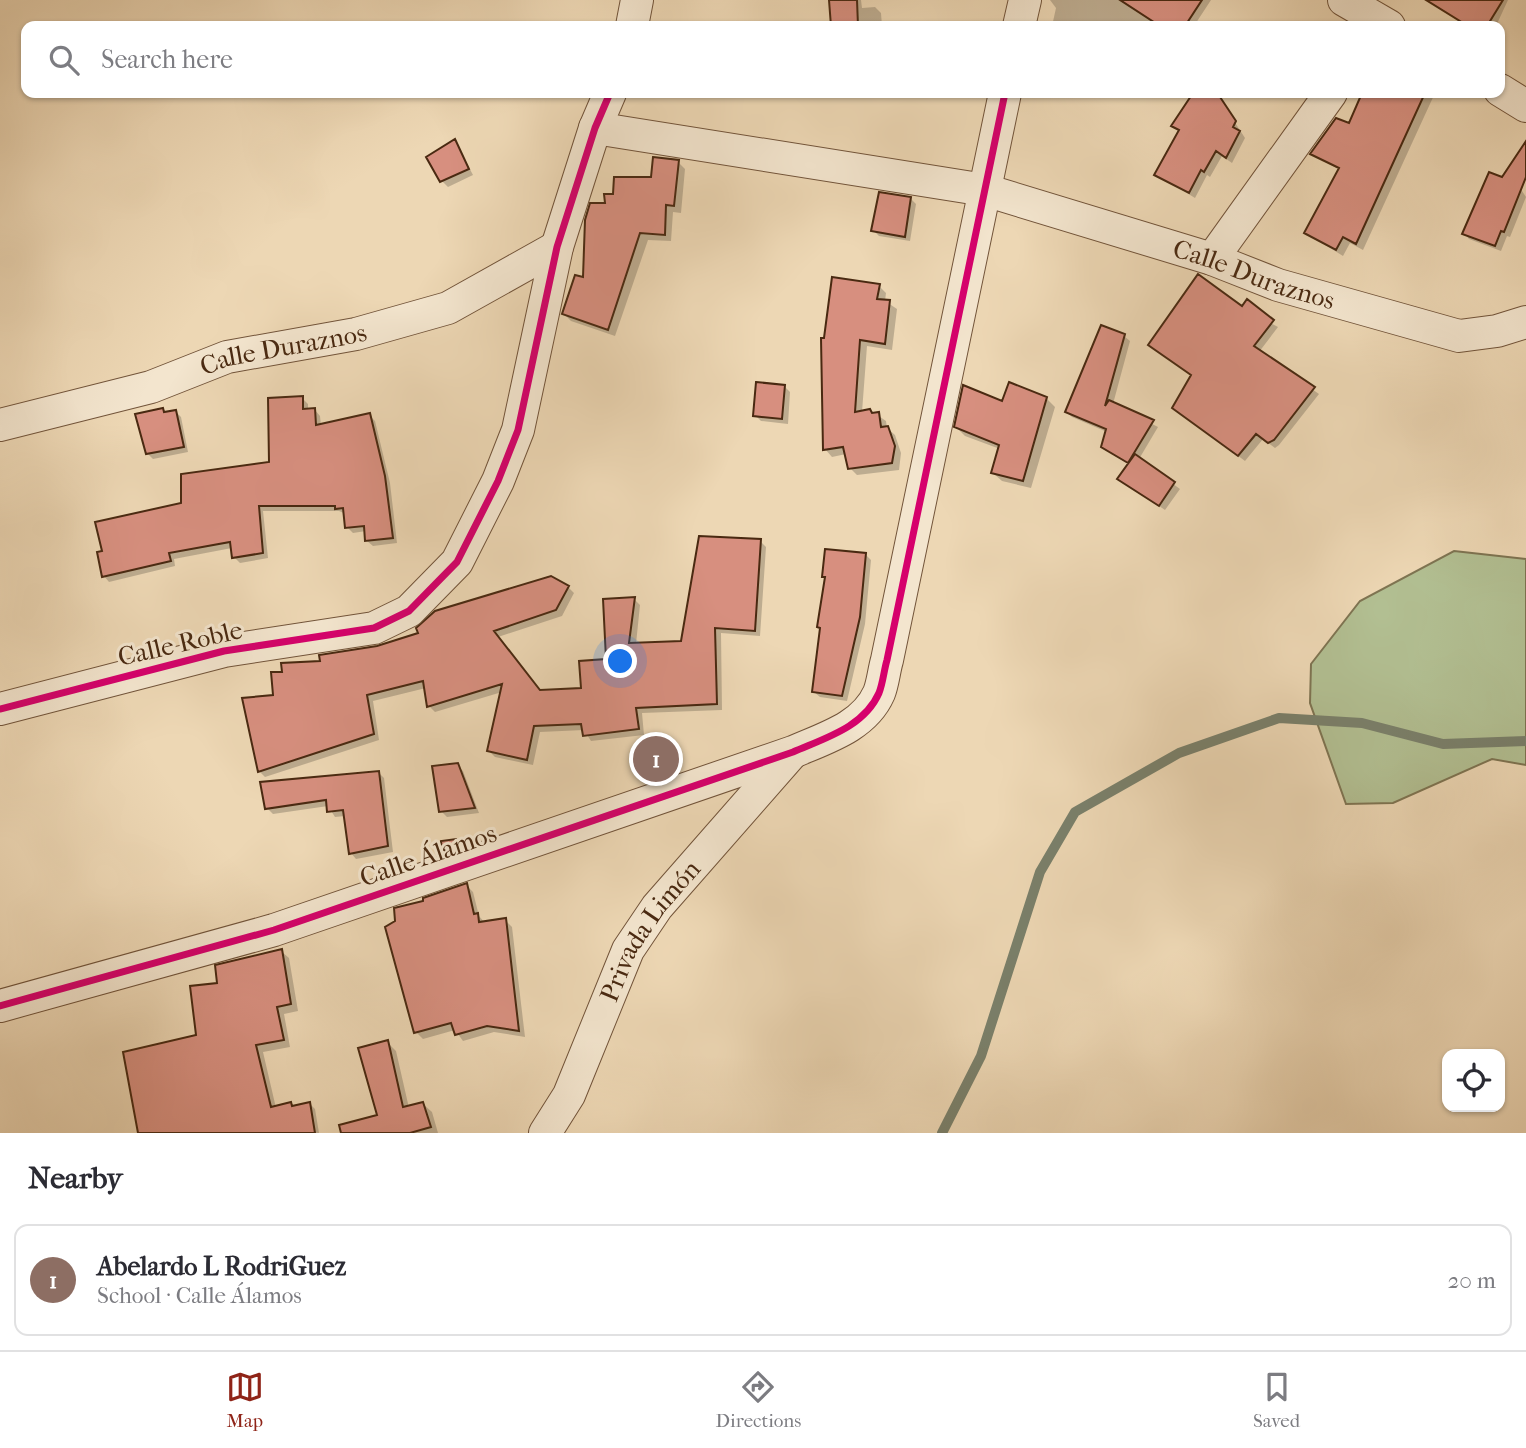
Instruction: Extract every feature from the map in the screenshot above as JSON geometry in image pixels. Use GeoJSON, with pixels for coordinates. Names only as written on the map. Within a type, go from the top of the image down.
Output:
{"type":"FeatureCollection","features":[{"type":"Feature","properties":{"kind":"street"},"geometry":{"type":"LineString","coordinates":[[633,21],[637,0]]}},
{"type":"Feature","properties":{"kind":"street"},"geometry":{"type":"LineString","coordinates":[[1020,21],[1025,0]]}},
{"type":"Feature","properties":{"kind":"street"},"geometry":{"type":"LineString","coordinates":[[1344,0],[1377,21]]}},
{"type":"Feature","properties":{"kind":"street"},"geometry":{"type":"LineString","coordinates":[[1505,93],[1526,106]]}},
{"type":"Feature","properties":{"kind":"street","name":"Calle Roble"},"geometry":{"type":"LineString","coordinates":[[0,709],[224,651],[374,628],[409,611],[457,562],[498,481],[519,429],[557,247],[594,128],[608,98]]}},
{"type":"Feature","properties":{"kind":"street"},"geometry":{"type":"LineString","coordinates":[[985,191],[1004,98]]}},
{"type":"Feature","properties":{"kind":"street"},"geometry":{"type":"LineString","coordinates":[[1212,259],[1327,98]]}},
{"type":"Feature","properties":{"kind":"street","name":"Calle Duraznos"},"geometry":{"type":"LineString","coordinates":[[594,128],[985,191],[1212,259],[1278,285],[1459,336],[1497,331],[1526,322]]}},
{"type":"Feature","properties":{"kind":"street","name":"Calle Álamos"},"geometry":{"type":"LineString","coordinates":[[0,1006],[274,930],[793,752],[842,731],[860,719],[879,693],[882,682],[985,191]]}},
{"type":"Feature","properties":{"kind":"street","name":"Calle Duraznos"},"geometry":{"type":"LineString","coordinates":[[0,425],[151,387],[227,357],[356,334],[448,308],[557,247]]}},
{"type":"Feature","properties":{"kind":"street","name":"Privada Limón"},"geometry":{"type":"LineString","coordinates":[[545,1133],[569,1095],[628,950],[657,907],[793,752]]}},
{"type":"Feature","properties":{"kind":"green space"},"geometry":{"type":"Polygon","coordinates":[[[1454,551],[1526,559],[1526,765],[1492,759],[1393,803],[1346,804],[1310,703],[1311,664],[1360,601],[1454,551]]]}},
{"type":"Feature","properties":{"kind":"building"},"geometry":{"type":"Polygon","coordinates":[[[829,0],[857,0],[858,21],[831,21],[829,0]]]}},
{"type":"Feature","properties":{"kind":"building"},"geometry":{"type":"Polygon","coordinates":[[[1120,0],[1202,0],[1188,21],[1152,21],[1120,0]]]}},
{"type":"Feature","properties":{"kind":"building"},"geometry":{"type":"Polygon","coordinates":[[[1426,0],[1503,0],[1490,21],[1460,21],[1426,0]]]}},
{"type":"Feature","properties":{"kind":"building"},"geometry":{"type":"Polygon","coordinates":[[[1190,98],[1221,98],[1236,121],[1233,127],[1240,131],[1226,158],[1216,151],[1204,172],[1201,170],[1189,193],[1154,175],[1179,130],[1171,126],[1190,98]]]}},
{"type":"Feature","properties":{"kind":"building"},"geometry":{"type":"Polygon","coordinates":[[[1360,98],[1423,98],[1356,244],[1343,237],[1336,250],[1304,233],[1339,168],[1310,154],[1336,118],[1349,123],[1360,98]]]}},
{"type":"Feature","properties":{"kind":"building"},"geometry":{"type":"Polygon","coordinates":[[[455,139],[469,169],[440,182],[426,157],[455,139]]]}},
{"type":"Feature","properties":{"kind":"building"},"geometry":{"type":"Polygon","coordinates":[[[1526,141],[1526,177],[1504,232],[1501,231],[1495,246],[1462,234],[1489,172],[1502,177],[1526,141]]]}},
{"type":"Feature","properties":{"kind":"building"},"geometry":{"type":"Polygon","coordinates":[[[653,157],[679,160],[674,206],[666,205],[665,235],[640,233],[608,330],[562,314],[575,275],[583,277],[585,220],[590,203],[605,203],[604,194],[613,194],[614,177],[651,177],[653,157]]]}},
{"type":"Feature","properties":{"kind":"building"},"geometry":{"type":"Polygon","coordinates":[[[879,192],[911,197],[905,237],[871,231],[879,192]]]}},
{"type":"Feature","properties":{"kind":"building"},"geometry":{"type":"Polygon","coordinates":[[[1198,274],[1242,306],[1247,299],[1274,320],[1254,346],[1315,387],[1274,440],[1268,443],[1256,434],[1238,456],[1172,408],[1191,375],[1148,345],[1198,274]]]}},
{"type":"Feature","properties":{"kind":"building"},"geometry":{"type":"Polygon","coordinates":[[[832,277],[880,284],[877,299],[890,300],[885,344],[860,340],[855,412],[870,409],[872,413],[879,412],[881,427],[888,426],[895,446],[892,463],[848,469],[843,447],[823,450],[821,338],[824,338],[832,277]]]}},
{"type":"Feature","properties":{"kind":"building"},"geometry":{"type":"Polygon","coordinates":[[[1101,325],[1125,334],[1105,406],[1109,400],[1154,420],[1128,463],[1101,447],[1106,429],[1065,412],[1101,325]]]}},
{"type":"Feature","properties":{"kind":"building"},"geometry":{"type":"Polygon","coordinates":[[[756,382],[785,385],[782,419],[753,416],[756,382]]]}},
{"type":"Feature","properties":{"kind":"building"},"geometry":{"type":"Polygon","coordinates":[[[1009,382],[1047,397],[1023,481],[991,473],[999,445],[954,427],[963,385],[1002,401],[1009,382]]]}},
{"type":"Feature","properties":{"kind":"building"},"geometry":{"type":"Polygon","coordinates":[[[303,396],[303,409],[315,408],[316,425],[370,413],[385,476],[393,538],[365,541],[364,526],[345,528],[343,508],[335,509],[335,506],[259,506],[263,553],[232,558],[230,542],[169,553],[171,561],[102,577],[97,552],[102,551],[95,522],[181,503],[181,474],[269,462],[268,398],[303,396]]]}},
{"type":"Feature","properties":{"kind":"building"},"geometry":{"type":"Polygon","coordinates":[[[163,408],[164,412],[176,410],[184,447],[146,454],[135,414],[163,408]]]}},
{"type":"Feature","properties":{"kind":"building"},"geometry":{"type":"Polygon","coordinates":[[[1135,454],[1175,482],[1159,506],[1117,479],[1135,454]]]}},
{"type":"Feature","properties":{"kind":"building"},"geometry":{"type":"Polygon","coordinates":[[[699,536],[761,539],[755,631],[715,628],[717,704],[636,708],[639,729],[583,736],[581,724],[534,726],[527,760],[487,751],[502,684],[427,707],[423,681],[367,695],[374,734],[258,772],[242,698],[273,695],[271,672],[282,672],[281,663],[320,661],[319,655],[377,646],[418,633],[416,628],[435,611],[551,576],[569,586],[556,610],[494,631],[540,690],[581,688],[579,661],[606,659],[603,599],[635,597],[629,643],[681,641],[699,536]]]}},
{"type":"Feature","properties":{"kind":"building"},"geometry":{"type":"Polygon","coordinates":[[[825,549],[866,553],[860,617],[842,696],[812,692],[820,628],[817,627],[825,577],[822,577],[825,549]]]}},
{"type":"Feature","properties":{"kind":"building"},"geometry":{"type":"Polygon","coordinates":[[[458,763],[475,808],[439,812],[432,766],[458,763]]]}},
{"type":"Feature","properties":{"kind":"building"},"geometry":{"type":"Polygon","coordinates":[[[379,771],[388,846],[349,854],[343,810],[327,812],[326,800],[265,809],[260,782],[379,771]]]}},
{"type":"Feature","properties":{"kind":"building"},"geometry":{"type":"Polygon","coordinates":[[[456,839],[458,847],[442,853],[441,841],[456,839]]]}},
{"type":"Feature","properties":{"kind":"building"},"geometry":{"type":"Polygon","coordinates":[[[467,883],[474,914],[478,913],[479,922],[506,918],[519,1031],[487,1026],[455,1035],[451,1023],[414,1033],[385,927],[395,921],[394,908],[423,901],[423,898],[467,883]]]}},
{"type":"Feature","properties":{"kind":"building"},"geometry":{"type":"Polygon","coordinates":[[[282,949],[291,1004],[277,1007],[284,1040],[256,1045],[271,1107],[291,1102],[292,1106],[310,1102],[315,1133],[138,1133],[123,1052],[196,1035],[190,986],[217,983],[215,965],[282,949]]]}},
{"type":"Feature","properties":{"kind":"building"},"geometry":{"type":"Polygon","coordinates":[[[388,1040],[403,1107],[423,1102],[431,1127],[410,1133],[341,1133],[339,1125],[377,1115],[358,1048],[388,1040]]]}},
{"type":"Feature","properties":{"kind":"waterway"},"geometry":{"type":"LineString","coordinates":[[942,1133],[981,1056],[1040,872],[1075,812],[1179,753],[1279,718],[1362,723],[1443,744],[1526,741]]}},
{"type":"Feature","properties":{"kind":"cycle path"},"geometry":{"type":"LineString","coordinates":[[0,709],[224,651],[374,628],[409,611],[457,562],[498,481],[518,430],[557,247],[595,128],[608,98]]}},
{"type":"Feature","properties":{"kind":"cycle path"},"geometry":{"type":"LineString","coordinates":[[0,1006],[274,930],[793,752],[842,730],[864,715],[879,693],[882,681],[1004,98]]}},
{"type":"Feature","properties":{"kind":"place","name":"Abelardo L RodriGuez"},"geometry":{"type":"Point","coordinates":[656,759]}}]}
